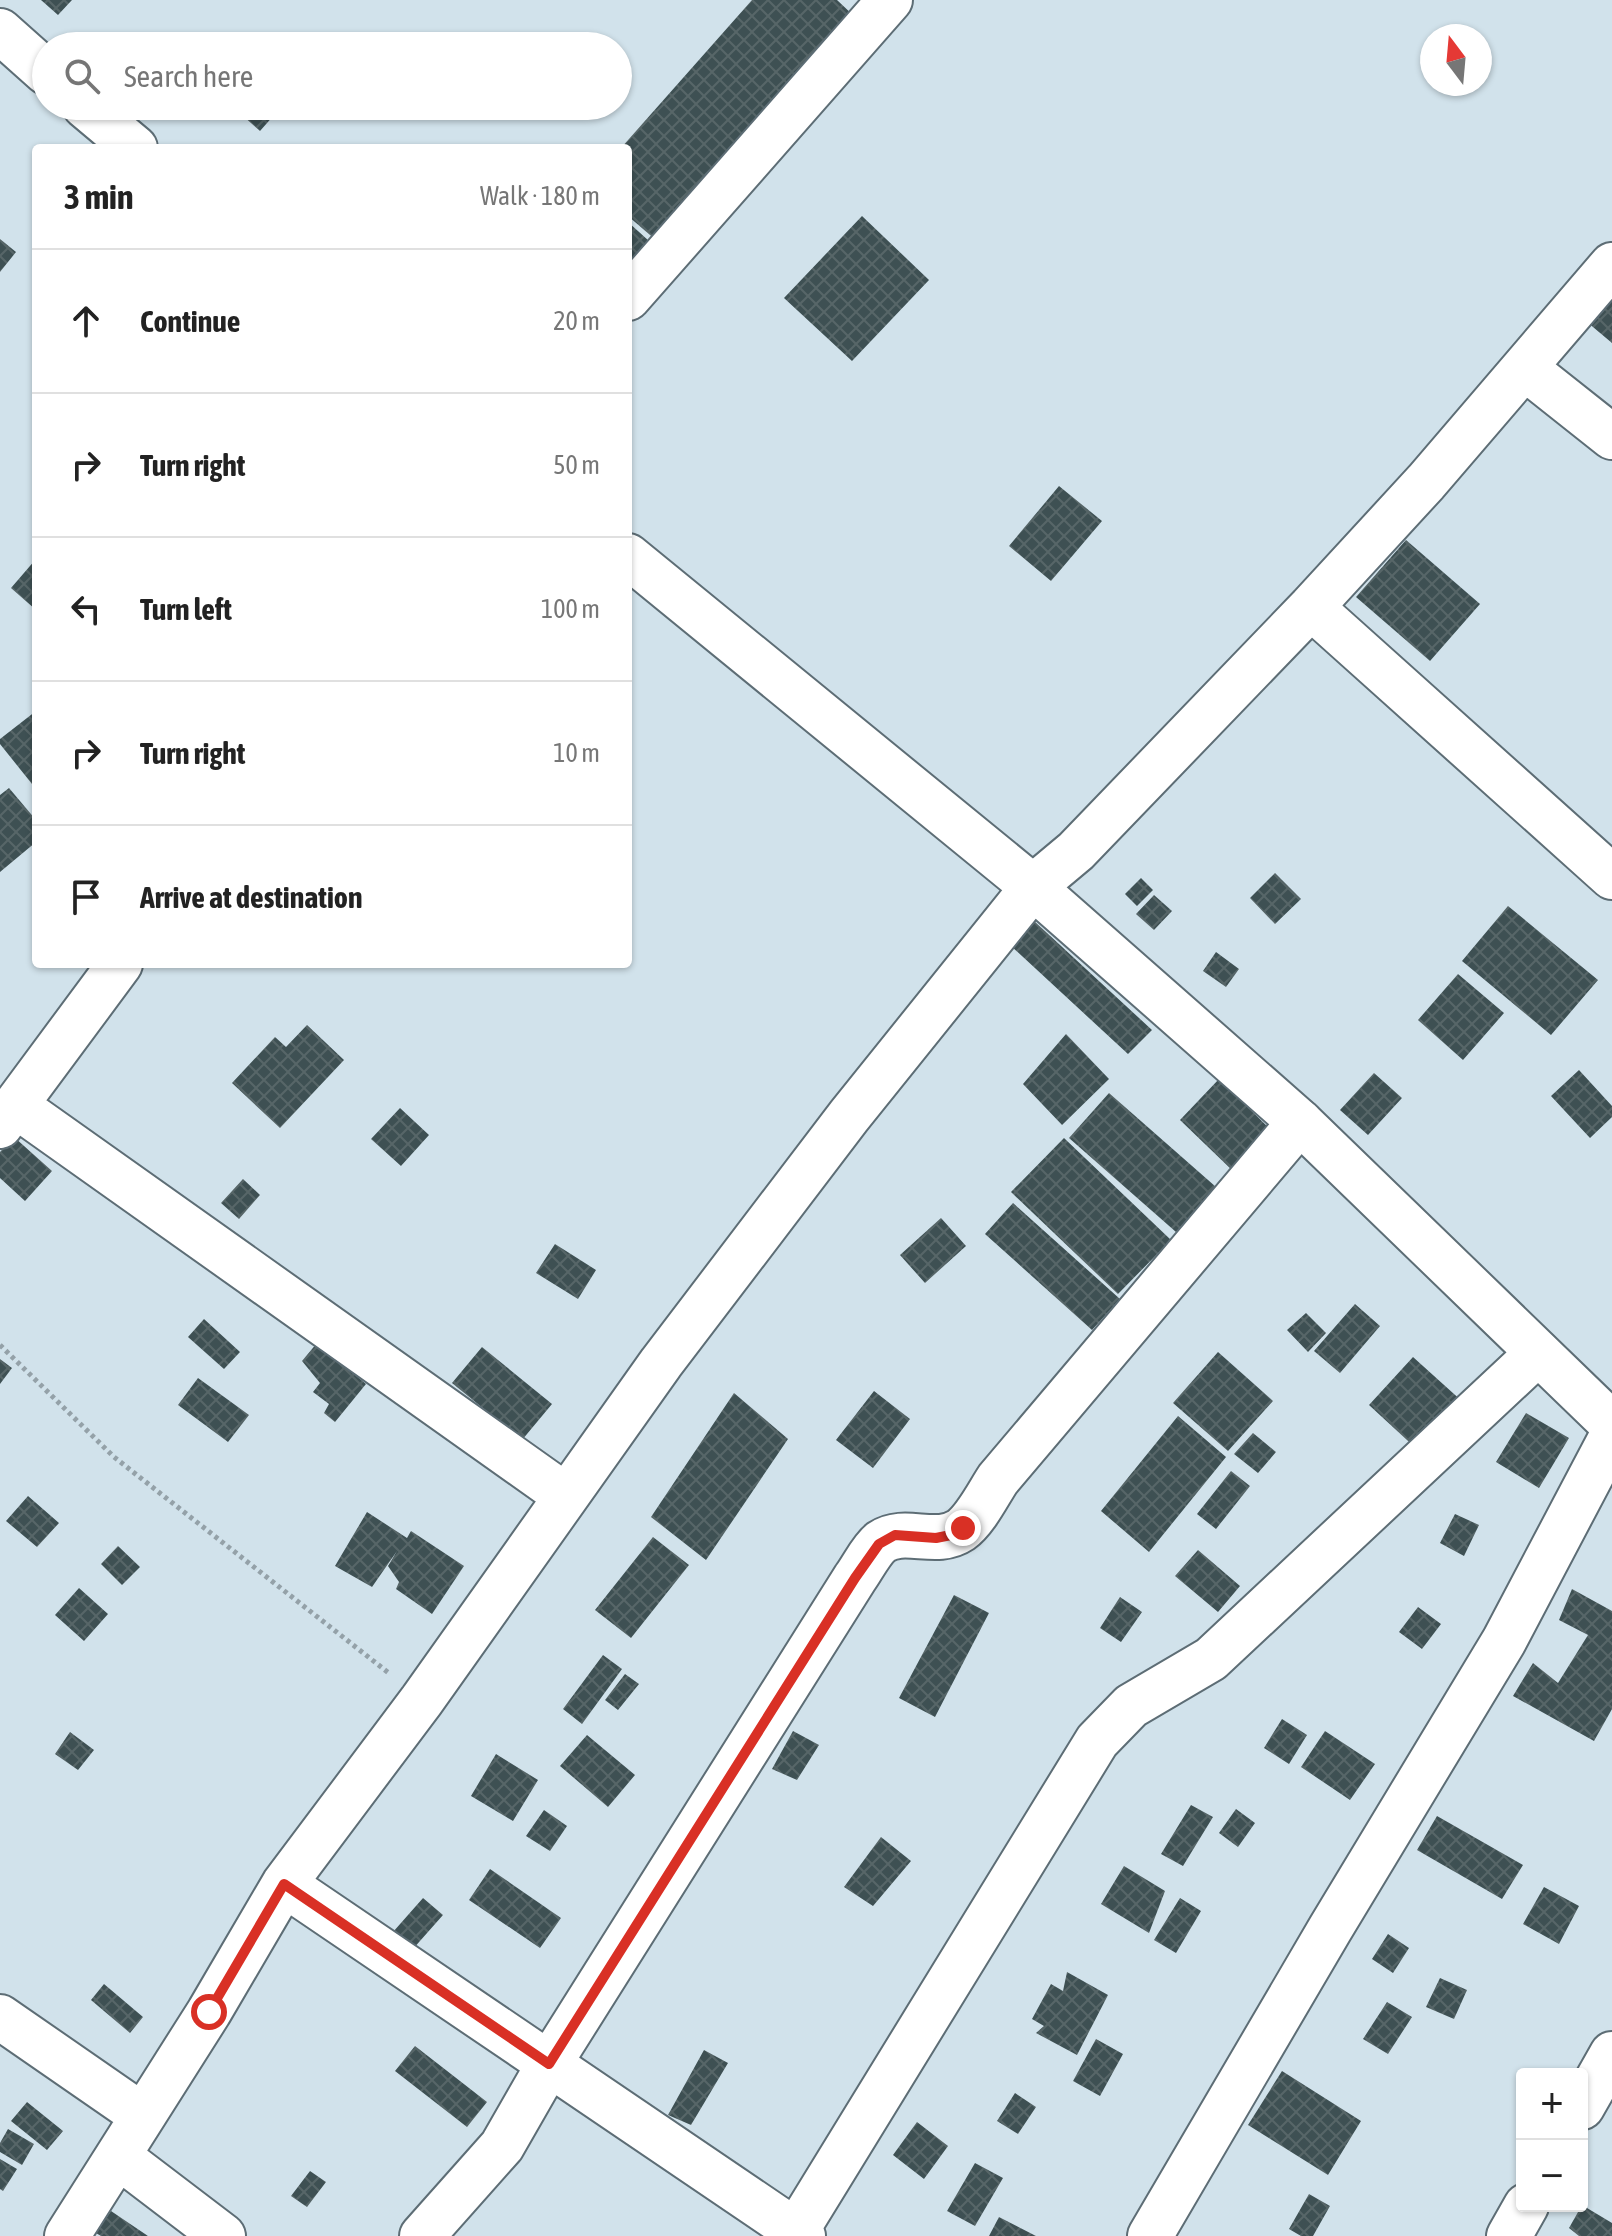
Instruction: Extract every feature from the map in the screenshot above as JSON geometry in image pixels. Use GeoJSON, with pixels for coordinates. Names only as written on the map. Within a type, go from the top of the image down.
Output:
{"type":"FeatureCollection","features":[{"type":"Feature","properties":{"kind":"street"},"geometry":{"type":"LineString","coordinates":[[632,293],[890,0]]}},
{"type":"Feature","properties":{"kind":"street"},"geometry":{"type":"LineString","coordinates":[[0,31],[32,60]]}},
{"type":"Feature","properties":{"kind":"street"},"geometry":{"type":"LineString","coordinates":[[102,120],[130,144]]}},
{"type":"Feature","properties":{"kind":"street"},"geometry":{"type":"LineString","coordinates":[[67,2236],[209,2012],[284,1884],[422,1700],[661,1363],[839,1128],[1033,887],[1076,851],[1311,607],[1426,482],[1612,265]]}},
{"type":"Feature","properties":{"kind":"street"},"geometry":{"type":"LineString","coordinates":[[1525,368],[1612,437]]}},
{"type":"Feature","properties":{"kind":"street"},"geometry":{"type":"LineString","coordinates":[[632,559],[1033,887],[1300,1122],[1612,1424]]}},
{"type":"Feature","properties":{"kind":"street"},"geometry":{"type":"LineString","coordinates":[[1311,607],[1612,877]]}},
{"type":"Feature","properties":{"kind":"street"},"geometry":{"type":"LineString","coordinates":[[117,968],[8,1116],[566,1496]]}},
{"type":"Feature","properties":{"kind":"street"},"geometry":{"type":"LineString","coordinates":[[422,2236],[502,2146],[549,2064],[879,1544],[895,1535],[936,1538],[963,1528],[998,1479],[1300,1122]]}},
{"type":"Feature","properties":{"kind":"street"},"geometry":{"type":"LineString","coordinates":[[284,1884],[800,2234],[1097,1741],[1131,1706],[1211,1659],[1538,1353]]}},
{"type":"Feature","properties":{"kind":"street"},"geometry":{"type":"LineString","coordinates":[[1150,2236],[1504,1641],[1612,1436]]}},
{"type":"Feature","properties":{"kind":"street"},"geometry":{"type":"LineString","coordinates":[[0,2017],[143,2116]]}},
{"type":"Feature","properties":{"kind":"street"},"geometry":{"type":"LineString","coordinates":[[1588,2096],[1612,2054]]}},
{"type":"Feature","properties":{"kind":"street"},"geometry":{"type":"LineString","coordinates":[[118,2156],[223,2236]]}},
{"type":"Feature","properties":{"kind":"street"},"geometry":{"type":"LineString","coordinates":[[1509,2236],[1523,2212]]}},
{"type":"Feature","properties":{"kind":"path"},"geometry":{"type":"LineString","coordinates":[[0,1345],[114,1457],[422,1700]]}},
{"type":"Feature","properties":{"kind":"building"},"geometry":{"type":"Polygon","coordinates":[[[41,0],[72,0],[58,15],[41,0]]]}},
{"type":"Feature","properties":{"kind":"building"},"geometry":{"type":"Polygon","coordinates":[[[752,0],[837,0],[855,17],[657,241],[632,219],[632,144],[625,144],[752,0]]]}},
{"type":"Feature","properties":{"kind":"building"},"geometry":{"type":"Polygon","coordinates":[[[248,120],[270,120],[260,131],[248,120]]]}},
{"type":"Feature","properties":{"kind":"building"},"geometry":{"type":"Polygon","coordinates":[[[862,216],[929,280],[852,361],[784,298],[862,216]]]}},
{"type":"Feature","properties":{"kind":"building"},"geometry":{"type":"Polygon","coordinates":[[[632,226],[649,241],[632,260],[632,226]]]}},
{"type":"Feature","properties":{"kind":"building"},"geometry":{"type":"Polygon","coordinates":[[[0,239],[16,252],[0,272],[0,239]]]}},
{"type":"Feature","properties":{"kind":"building"},"geometry":{"type":"Polygon","coordinates":[[[1612,293],[1612,343],[1587,322],[1612,293]]]}},
{"type":"Feature","properties":{"kind":"building"},"geometry":{"type":"Polygon","coordinates":[[[1059,486],[1102,521],[1051,581],[1009,546],[1059,486]]]}},
{"type":"Feature","properties":{"kind":"building"},"geometry":{"type":"Polygon","coordinates":[[[1406,540],[1480,604],[1430,661],[1356,597],[1406,540]]]}},
{"type":"Feature","properties":{"kind":"building"},"geometry":{"type":"Polygon","coordinates":[[[32,564],[32,606],[11,588],[32,564]]]}},
{"type":"Feature","properties":{"kind":"building"},"geometry":{"type":"Polygon","coordinates":[[[32,714],[32,784],[0,744],[0,739],[32,714]]]}},
{"type":"Feature","properties":{"kind":"building"},"geometry":{"type":"Polygon","coordinates":[[[9,788],[32,815],[32,845],[0,872],[0,795],[9,788]]]}},
{"type":"Feature","properties":{"kind":"building"},"geometry":{"type":"Polygon","coordinates":[[[1275,873],[1301,899],[1275,924],[1250,898],[1275,873]]]}},
{"type":"Feature","properties":{"kind":"building"},"geometry":{"type":"Polygon","coordinates":[[[1141,878],[1153,890],[1137,906],[1125,894],[1141,878]]]}},
{"type":"Feature","properties":{"kind":"building"},"geometry":{"type":"Polygon","coordinates":[[[1154,895],[1172,911],[1154,930],[1136,914],[1154,895]]]}},
{"type":"Feature","properties":{"kind":"building"},"geometry":{"type":"Polygon","coordinates":[[[1508,906],[1598,980],[1551,1035],[1462,961],[1508,906]]]}},
{"type":"Feature","properties":{"kind":"building"},"geometry":{"type":"Polygon","coordinates":[[[1034,921],[1152,1030],[1128,1054],[1011,946],[1034,921]]]}},
{"type":"Feature","properties":{"kind":"building"},"geometry":{"type":"Polygon","coordinates":[[[1216,952],[1239,969],[1226,987],[1203,971],[1216,952]]]}},
{"type":"Feature","properties":{"kind":"building"},"geometry":{"type":"Polygon","coordinates":[[[1458,974],[1504,1013],[1463,1060],[1418,1020],[1458,974]]]}},
{"type":"Feature","properties":{"kind":"building"},"geometry":{"type":"Polygon","coordinates":[[[307,1025],[344,1060],[280,1128],[232,1083],[275,1037],[286,1047],[307,1025]]]}},
{"type":"Feature","properties":{"kind":"building"},"geometry":{"type":"Polygon","coordinates":[[[1066,1034],[1109,1079],[1062,1125],[1023,1084],[1066,1034]]]}},
{"type":"Feature","properties":{"kind":"building"},"geometry":{"type":"Polygon","coordinates":[[[1579,1070],[1612,1106],[1612,1117],[1590,1138],[1551,1096],[1579,1070]]]}},
{"type":"Feature","properties":{"kind":"building"},"geometry":{"type":"Polygon","coordinates":[[[1374,1073],[1402,1098],[1368,1135],[1340,1110],[1374,1073]]]}},
{"type":"Feature","properties":{"kind":"building"},"geometry":{"type":"Polygon","coordinates":[[[1219,1079],[1272,1131],[1233,1171],[1180,1120],[1219,1079]]]}},
{"type":"Feature","properties":{"kind":"building"},"geometry":{"type":"Polygon","coordinates":[[[1109,1093],[1216,1187],[1176,1232],[1069,1138],[1109,1093]]]}},
{"type":"Feature","properties":{"kind":"building"},"geometry":{"type":"Polygon","coordinates":[[[400,1108],[429,1135],[401,1166],[371,1139],[400,1108]]]}},
{"type":"Feature","properties":{"kind":"building"},"geometry":{"type":"Polygon","coordinates":[[[14,1137],[52,1171],[25,1201],[0,1178],[0,1152],[14,1137]]]}},
{"type":"Feature","properties":{"kind":"building"},"geometry":{"type":"Polygon","coordinates":[[[1064,1138],[1171,1240],[1118,1294],[1011,1192],[1064,1138]]]}},
{"type":"Feature","properties":{"kind":"building"},"geometry":{"type":"Polygon","coordinates":[[[243,1179],[260,1195],[239,1219],[221,1203],[243,1179]]]}},
{"type":"Feature","properties":{"kind":"building"},"geometry":{"type":"Polygon","coordinates":[[[1013,1203],[1120,1299],[1092,1330],[985,1234],[1013,1203]]]}},
{"type":"Feature","properties":{"kind":"building"},"geometry":{"type":"Polygon","coordinates":[[[941,1218],[966,1246],[925,1283],[900,1255],[941,1218]]]}},
{"type":"Feature","properties":{"kind":"building"},"geometry":{"type":"Polygon","coordinates":[[[555,1244],[596,1270],[578,1299],[536,1273],[555,1244]]]}},
{"type":"Feature","properties":{"kind":"building"},"geometry":{"type":"Polygon","coordinates":[[[1355,1304],[1380,1326],[1340,1373],[1314,1351],[1355,1304]]]}},
{"type":"Feature","properties":{"kind":"building"},"geometry":{"type":"Polygon","coordinates":[[[1306,1313],[1326,1333],[1308,1352],[1287,1330],[1306,1313]]]}},
{"type":"Feature","properties":{"kind":"building"},"geometry":{"type":"Polygon","coordinates":[[[204,1319],[240,1352],[224,1369],[188,1337],[204,1319]]]}},
{"type":"Feature","properties":{"kind":"building"},"geometry":{"type":"Polygon","coordinates":[[[317,1343],[366,1384],[335,1422],[324,1413],[329,1404],[313,1392],[320,1383],[302,1361],[317,1343]]]}},
{"type":"Feature","properties":{"kind":"building"},"geometry":{"type":"Polygon","coordinates":[[[482,1347],[552,1404],[522,1440],[452,1383],[482,1347]]]}},
{"type":"Feature","properties":{"kind":"building"},"geometry":{"type":"Polygon","coordinates":[[[1218,1352],[1273,1401],[1228,1451],[1173,1403],[1218,1352]]]}},
{"type":"Feature","properties":{"kind":"building"},"geometry":{"type":"Polygon","coordinates":[[[1413,1357],[1464,1403],[1420,1452],[1369,1405],[1413,1357]]]}},
{"type":"Feature","properties":{"kind":"building"},"geometry":{"type":"Polygon","coordinates":[[[0,1359],[12,1368],[0,1384],[0,1359]]]}},
{"type":"Feature","properties":{"kind":"building"},"geometry":{"type":"Polygon","coordinates":[[[198,1378],[249,1415],[228,1442],[178,1405],[198,1378]]]}},
{"type":"Feature","properties":{"kind":"building"},"geometry":{"type":"Polygon","coordinates":[[[874,1391],[910,1419],[873,1468],[836,1440],[874,1391]]]}},
{"type":"Feature","properties":{"kind":"building"},"geometry":{"type":"Polygon","coordinates":[[[734,1393],[788,1439],[706,1560],[651,1517],[734,1393]]]}},
{"type":"Feature","properties":{"kind":"building"},"geometry":{"type":"Polygon","coordinates":[[[1526,1413],[1569,1438],[1539,1488],[1496,1462],[1526,1413]]]}},
{"type":"Feature","properties":{"kind":"building"},"geometry":{"type":"Polygon","coordinates":[[[1178,1416],[1226,1457],[1149,1552],[1101,1511],[1178,1416]]]}},
{"type":"Feature","properties":{"kind":"building"},"geometry":{"type":"Polygon","coordinates":[[[1253,1433],[1276,1452],[1258,1473],[1234,1454],[1253,1433]]]}},
{"type":"Feature","properties":{"kind":"building"},"geometry":{"type":"Polygon","coordinates":[[[1231,1471],[1250,1486],[1216,1529],[1197,1514],[1231,1471]]]}},
{"type":"Feature","properties":{"kind":"building"},"geometry":{"type":"Polygon","coordinates":[[[28,1496],[59,1523],[37,1547],[6,1521],[28,1496]]]}},
{"type":"Feature","properties":{"kind":"building"},"geometry":{"type":"Polygon","coordinates":[[[367,1512],[407,1538],[411,1531],[464,1566],[432,1614],[396,1589],[399,1582],[388,1566],[397,1551],[372,1587],[335,1566],[367,1512]]]}},
{"type":"Feature","properties":{"kind":"building"},"geometry":{"type":"Polygon","coordinates":[[[1455,1514],[1479,1525],[1464,1556],[1440,1543],[1455,1514]]]}},
{"type":"Feature","properties":{"kind":"building"},"geometry":{"type":"Polygon","coordinates":[[[653,1537],[689,1565],[631,1638],[595,1610],[653,1537]]]}},
{"type":"Feature","properties":{"kind":"building"},"geometry":{"type":"Polygon","coordinates":[[[118,1546],[140,1567],[122,1585],[101,1564],[118,1546]]]}},
{"type":"Feature","properties":{"kind":"building"},"geometry":{"type":"Polygon","coordinates":[[[1198,1550],[1240,1586],[1218,1612],[1175,1576],[1198,1550]]]}},
{"type":"Feature","properties":{"kind":"building"},"geometry":{"type":"Polygon","coordinates":[[[79,1588],[108,1614],[84,1641],[55,1615],[79,1588]]]}},
{"type":"Feature","properties":{"kind":"building"},"geometry":{"type":"Polygon","coordinates":[[[1572,1589],[1612,1611],[1612,1709],[1594,1741],[1513,1696],[1533,1663],[1558,1683],[1588,1635],[1559,1620],[1572,1589]]]}},
{"type":"Feature","properties":{"kind":"building"},"geometry":{"type":"Polygon","coordinates":[[[954,1595],[989,1613],[935,1717],[899,1698],[954,1595]]]}},
{"type":"Feature","properties":{"kind":"building"},"geometry":{"type":"Polygon","coordinates":[[[1120,1597],[1142,1612],[1121,1642],[1100,1628],[1120,1597]]]}},
{"type":"Feature","properties":{"kind":"building"},"geometry":{"type":"Polygon","coordinates":[[[1418,1607],[1441,1624],[1422,1649],[1399,1632],[1418,1607]]]}},
{"type":"Feature","properties":{"kind":"building"},"geometry":{"type":"Polygon","coordinates":[[[603,1655],[622,1669],[582,1724],[563,1709],[603,1655]]]}},
{"type":"Feature","properties":{"kind":"building"},"geometry":{"type":"Polygon","coordinates":[[[625,1674],[639,1684],[618,1710],[605,1700],[625,1674]]]}},
{"type":"Feature","properties":{"kind":"building"},"geometry":{"type":"Polygon","coordinates":[[[1282,1719],[1307,1735],[1289,1764],[1264,1748],[1282,1719]]]}},
{"type":"Feature","properties":{"kind":"building"},"geometry":{"type":"Polygon","coordinates":[[[793,1731],[819,1745],[797,1780],[772,1769],[793,1731]]]}},
{"type":"Feature","properties":{"kind":"building"},"geometry":{"type":"Polygon","coordinates":[[[1325,1731],[1375,1764],[1350,1800],[1301,1767],[1325,1731]]]}},
{"type":"Feature","properties":{"kind":"building"},"geometry":{"type":"Polygon","coordinates":[[[70,1732],[94,1750],[78,1770],[55,1754],[70,1732]]]}},
{"type":"Feature","properties":{"kind":"building"},"geometry":{"type":"Polygon","coordinates":[[[587,1735],[635,1775],[608,1807],[560,1766],[587,1735]]]}},
{"type":"Feature","properties":{"kind":"building"},"geometry":{"type":"Polygon","coordinates":[[[496,1754],[538,1780],[513,1821],[471,1796],[496,1754]]]}},
{"type":"Feature","properties":{"kind":"building"},"geometry":{"type":"Polygon","coordinates":[[[1191,1805],[1213,1817],[1183,1866],[1161,1854],[1191,1805]]]}},
{"type":"Feature","properties":{"kind":"building"},"geometry":{"type":"Polygon","coordinates":[[[1236,1809],[1255,1823],[1238,1847],[1219,1833],[1236,1809]]]}},
{"type":"Feature","properties":{"kind":"building"},"geometry":{"type":"Polygon","coordinates":[[[544,1810],[567,1826],[550,1851],[526,1836],[544,1810]]]}},
{"type":"Feature","properties":{"kind":"building"},"geometry":{"type":"Polygon","coordinates":[[[1437,1816],[1523,1865],[1502,1899],[1417,1850],[1437,1816]]]}},
{"type":"Feature","properties":{"kind":"building"},"geometry":{"type":"Polygon","coordinates":[[[881,1837],[911,1861],[873,1906],[844,1887],[881,1837]]]}},
{"type":"Feature","properties":{"kind":"building"},"geometry":{"type":"Polygon","coordinates":[[[1124,1866],[1165,1891],[1149,1933],[1101,1904],[1124,1866]]]}},
{"type":"Feature","properties":{"kind":"building"},"geometry":{"type":"Polygon","coordinates":[[[490,1869],[561,1918],[540,1948],[469,1900],[490,1869]]]}},
{"type":"Feature","properties":{"kind":"building"},"geometry":{"type":"Polygon","coordinates":[[[1544,1887],[1579,1906],[1559,1944],[1523,1924],[1544,1887]]]}},
{"type":"Feature","properties":{"kind":"building"},"geometry":{"type":"Polygon","coordinates":[[[423,1898],[443,1915],[412,1950],[393,1932],[423,1898]]]}},
{"type":"Feature","properties":{"kind":"building"},"geometry":{"type":"Polygon","coordinates":[[[1180,1898],[1201,1911],[1176,1953],[1154,1940],[1180,1898]]]}},
{"type":"Feature","properties":{"kind":"building"},"geometry":{"type":"Polygon","coordinates":[[[1388,1934],[1409,1948],[1393,1973],[1372,1959],[1388,1934]]]}},
{"type":"Feature","properties":{"kind":"building"},"geometry":{"type":"Polygon","coordinates":[[[1067,1972],[1108,1995],[1077,2055],[1036,2033],[1044,2026],[1032,2019],[1051,1984],[1063,1991],[1067,1972]]]}},
{"type":"Feature","properties":{"kind":"building"},"geometry":{"type":"Polygon","coordinates":[[[1440,1978],[1467,1990],[1454,2019],[1426,2007],[1440,1978]]]}},
{"type":"Feature","properties":{"kind":"building"},"geometry":{"type":"Polygon","coordinates":[[[104,1984],[143,2017],[130,2033],[91,2000],[104,1984]]]}},
{"type":"Feature","properties":{"kind":"building"},"geometry":{"type":"Polygon","coordinates":[[[1387,2002],[1412,2017],[1388,2054],[1363,2039],[1387,2002]]]}},
{"type":"Feature","properties":{"kind":"building"},"geometry":{"type":"Polygon","coordinates":[[[1096,2039],[1123,2054],[1100,2096],[1073,2081],[1096,2039]]]}},
{"type":"Feature","properties":{"kind":"building"},"geometry":{"type":"Polygon","coordinates":[[[415,2046],[487,2102],[467,2127],[395,2071],[415,2046]]]}},
{"type":"Feature","properties":{"kind":"building"},"geometry":{"type":"Polygon","coordinates":[[[704,2050],[728,2063],[691,2125],[668,2115],[704,2050]]]}},
{"type":"Feature","properties":{"kind":"building"},"geometry":{"type":"Polygon","coordinates":[[[1282,2071],[1361,2121],[1328,2175],[1248,2125],[1282,2071]]]}},
{"type":"Feature","properties":{"kind":"building"},"geometry":{"type":"Polygon","coordinates":[[[1015,2093],[1036,2107],[1018,2134],[997,2121],[1015,2093]]]}},
{"type":"Feature","properties":{"kind":"building"},"geometry":{"type":"Polygon","coordinates":[[[27,2102],[63,2131],[47,2150],[11,2121],[27,2102]]]}},
{"type":"Feature","properties":{"kind":"building"},"geometry":{"type":"Polygon","coordinates":[[[917,2122],[948,2146],[924,2179],[893,2155],[917,2122]]]}},
{"type":"Feature","properties":{"kind":"building"},"geometry":{"type":"Polygon","coordinates":[[[8,2129],[34,2144],[22,2165],[0,2152],[0,2143],[8,2129]]]}},
{"type":"Feature","properties":{"kind":"building"},"geometry":{"type":"Polygon","coordinates":[[[0,2159],[17,2169],[3,2191],[0,2189],[0,2159]]]}},
{"type":"Feature","properties":{"kind":"building"},"geometry":{"type":"Polygon","coordinates":[[[975,2163],[1003,2178],[975,2226],[947,2211],[975,2163]]]}},
{"type":"Feature","properties":{"kind":"building"},"geometry":{"type":"Polygon","coordinates":[[[310,2171],[326,2182],[307,2207],[291,2196],[310,2171]]]}},
{"type":"Feature","properties":{"kind":"building"},"geometry":{"type":"Polygon","coordinates":[[[1309,2194],[1330,2206],[1313,2236],[1301,2236],[1289,2229],[1309,2194]]]}},
{"type":"Feature","properties":{"kind":"building"},"geometry":{"type":"Polygon","coordinates":[[[1588,2209],[1612,2223],[1612,2236],[1579,2236],[1569,2228],[1578,2212],[1588,2212],[1588,2209]]]}},
{"type":"Feature","properties":{"kind":"building"},"geometry":{"type":"Polygon","coordinates":[[[111,2211],[148,2236],[101,2236],[96,2233],[111,2211]]]}},
{"type":"Feature","properties":{"kind":"building"},"geometry":{"type":"Polygon","coordinates":[[[999,2217],[1036,2236],[989,2236],[999,2217]]]}},
{"type":"Feature","properties":{"kind":"route"},"geometry":{"type":"LineString","coordinates":[[209,2012],[284,1884],[549,2064],[879,1544],[895,1535],[936,1538],[963,1528]]}}]}
